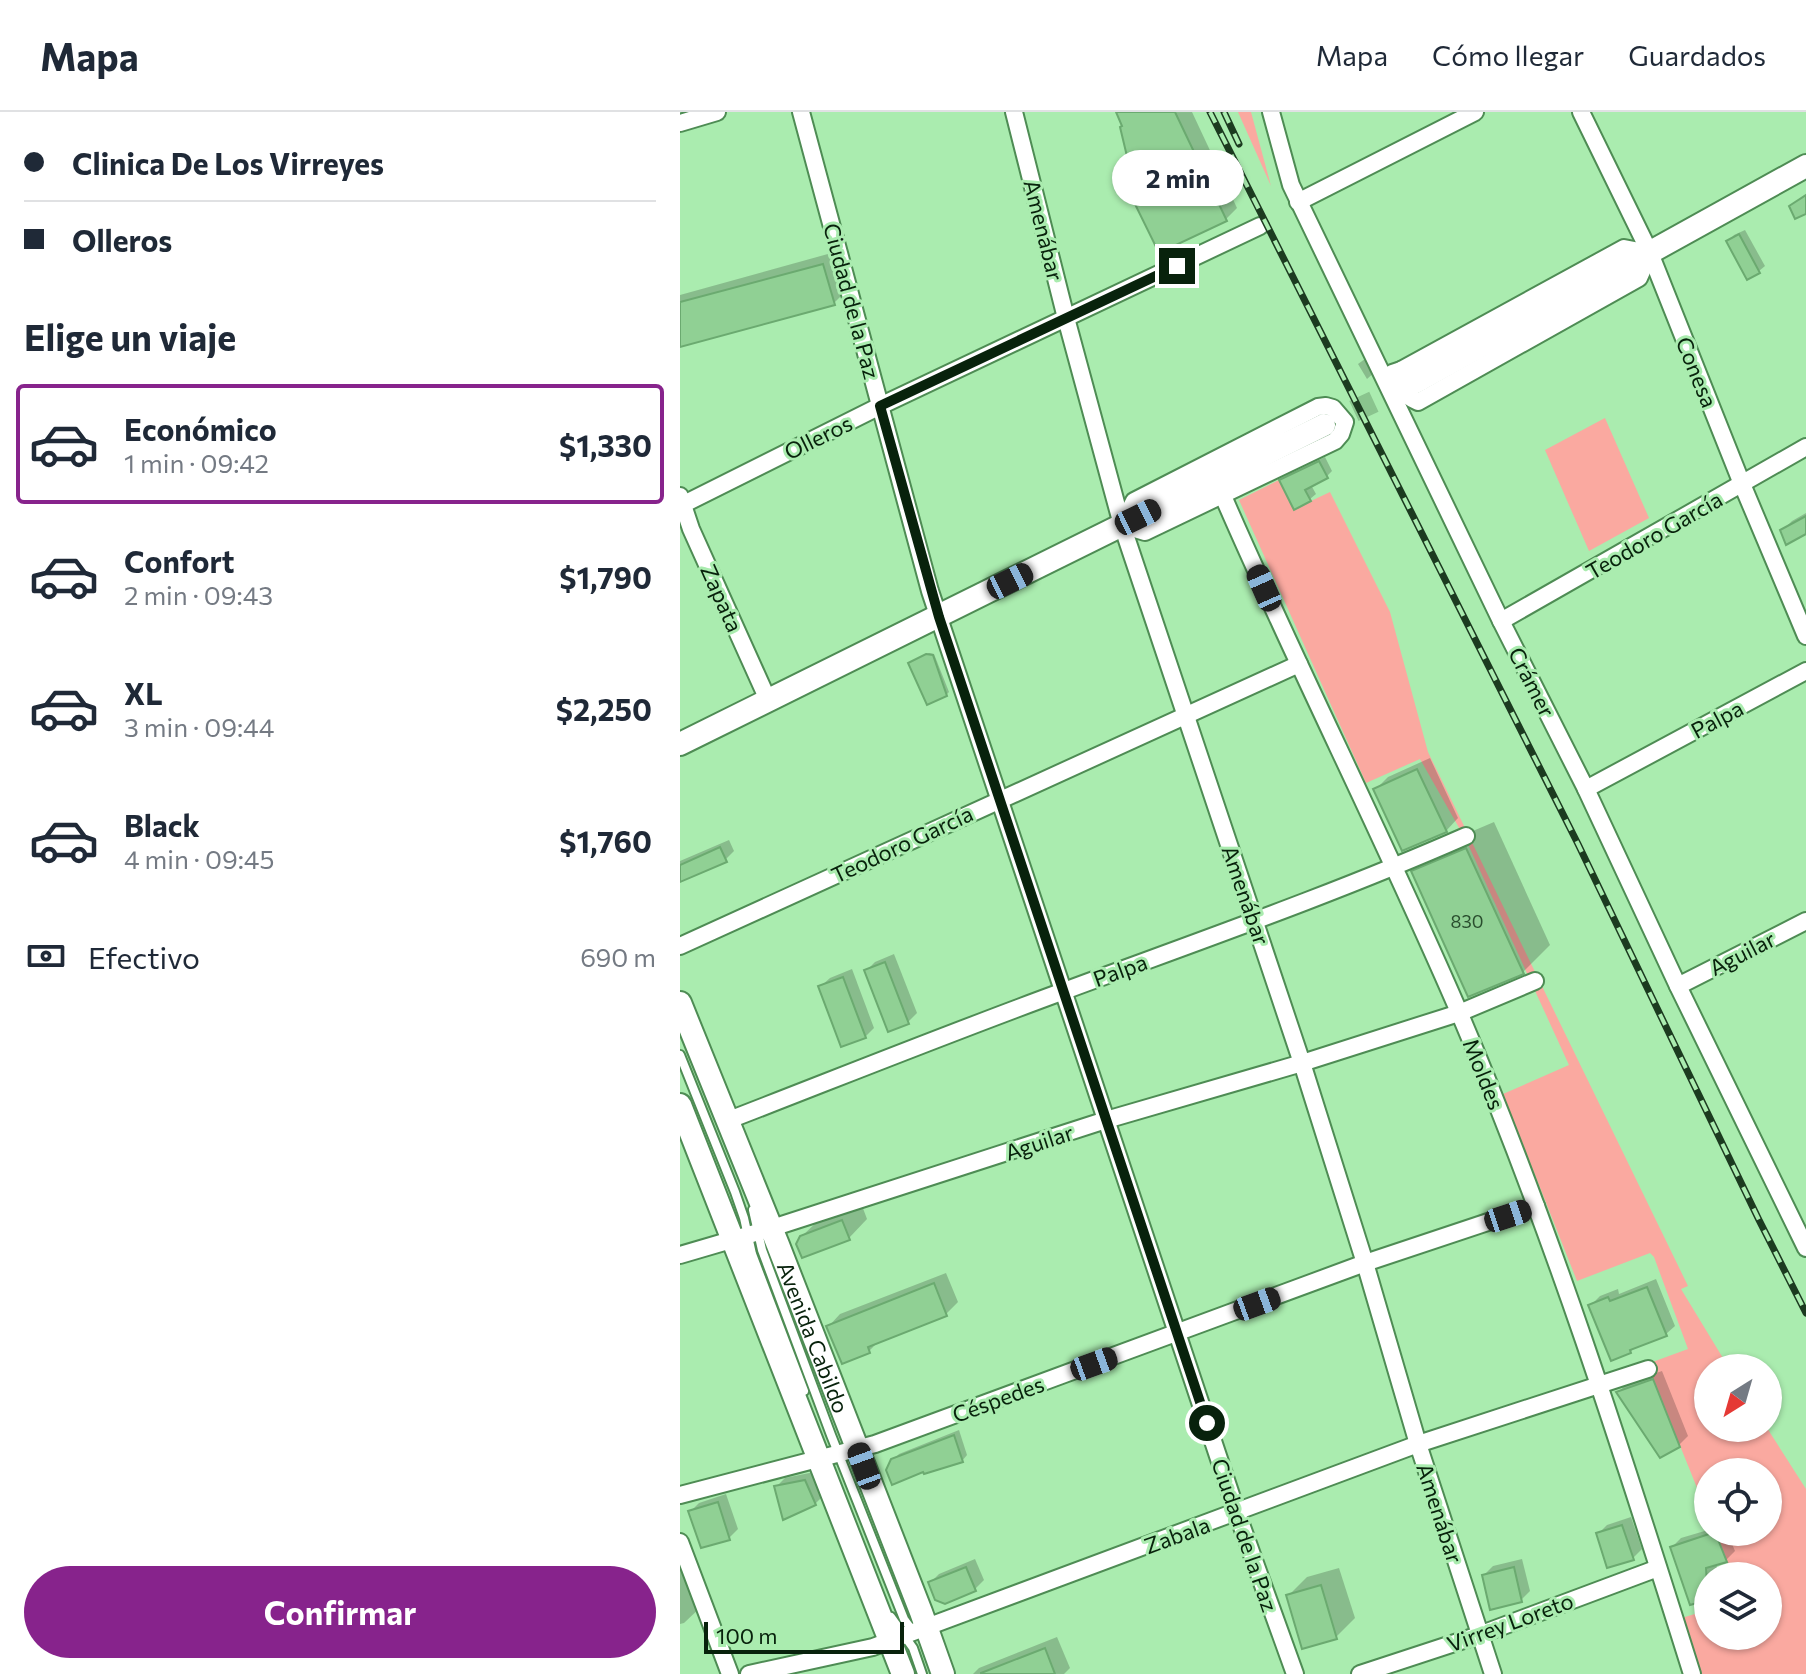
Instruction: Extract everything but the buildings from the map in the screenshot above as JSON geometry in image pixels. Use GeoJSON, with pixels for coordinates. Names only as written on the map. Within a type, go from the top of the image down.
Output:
{"type":"FeatureCollection","features":[{"type":"Feature","properties":{"kind":"main road"},"geometry":{"type":"LineString","coordinates":[[1407,377],[1650,253],[1806,166]]}},
{"type":"Feature","properties":{"kind":"main road"},"geometry":{"type":"LineString","coordinates":[[680,744],[1324,425]]}},
{"type":"Feature","properties":{"kind":"main road","name":"Avenida Cabildo"},"geometry":{"type":"LineString","coordinates":[[680,1003],[729,1120],[752,1233],[834,1455],[909,1634],[943,1674]]}},
{"type":"Feature","properties":{"kind":"main road","name":"Avenida Cabildo"},"geometry":{"type":"LineString","coordinates":[[680,1105],[686,1135],[752,1233],[834,1455],[909,1634],[903,1674]]}},
{"type":"Feature","properties":{"kind":"street"},"geometry":{"type":"LineString","coordinates":[[680,123],[717,112]]}},
{"type":"Feature","properties":{"kind":"street","name":"Ciudad de la Paz"},"geometry":{"type":"LineString","coordinates":[[801,112],[939,617],[1237,1513],[1295,1674]]}},
{"type":"Feature","properties":{"kind":"street","name":"Amenábar"},"geometry":{"type":"LineString","coordinates":[[1014,112],[1122,525],[1302,1063],[1418,1444],[1493,1674]]}},
{"type":"Feature","properties":{"kind":"street","name":"Crámer"},"geometry":{"type":"LineString","coordinates":[[1271,112],[1298,202],[1586,789],[1806,1248]]}},
{"type":"Feature","properties":{"kind":"street"},"geometry":{"type":"LineString","coordinates":[[1298,202],[1475,112]]}},
{"type":"Feature","properties":{"kind":"street","name":"Conesa"},"geometry":{"type":"LineString","coordinates":[[1581,112],[1650,253],[1806,636]]}},
{"type":"Feature","properties":{"kind":"street","name":"Olleros"},"geometry":{"type":"LineString","coordinates":[[681,501],[1260,226]]}},
{"type":"Feature","properties":{"kind":"street"},"geometry":{"type":"LineString","coordinates":[[1382,372],[1407,377]]}},
{"type":"Feature","properties":{"kind":"street"},"geometry":{"type":"LineString","coordinates":[[1318,407],[1333,408],[1345,422],[1335,441],[1223,496],[1145,532],[1122,525],[1134,501],[1318,407]]}},
{"type":"Feature","properties":{"kind":"street","name":"Teodoro García"},"geometry":{"type":"LineString","coordinates":[[1501,621],[1806,447]]}},
{"type":"Feature","properties":{"kind":"street","name":"Moldes"},"geometry":{"type":"LineString","coordinates":[[1223,496],[1459,1013],[1536,1206],[1692,1674]]}},
{"type":"Feature","properties":{"kind":"street","name":"Zapata"},"geometry":{"type":"LineString","coordinates":[[681,501],[768,700]]}},
{"type":"Feature","properties":{"kind":"street","name":"Teodoro García"},"geometry":{"type":"LineString","coordinates":[[680,946],[1299,664]]}},
{"type":"Feature","properties":{"kind":"street","name":"Palpa"},"geometry":{"type":"LineString","coordinates":[[1586,789],[1806,671]]}},
{"type":"Feature","properties":{"kind":"street","name":"Palpa"},"geometry":{"type":"LineString","coordinates":[[729,1120],[1062,991],[1255,922],[1394,868],[1466,836]]}},
{"type":"Feature","properties":{"kind":"street","name":"Aguilar"},"geometry":{"type":"LineString","coordinates":[[1678,986],[1806,921]]}},
{"type":"Feature","properties":{"kind":"street","name":"Aguilar"},"geometry":{"type":"LineString","coordinates":[[680,1255],[1106,1120],[1459,1013],[1535,981]]}},
{"type":"Feature","properties":{"kind":"street","name":"Céspedes"},"geometry":{"type":"LineString","coordinates":[[680,1495],[834,1455],[1177,1334],[1365,1263],[1536,1206]]}},
{"type":"Feature","properties":{"kind":"street","name":"Zabala"},"geometry":{"type":"LineString","coordinates":[[749,1674],[873,1647],[1418,1444],[1648,1369]]}},
{"type":"Feature","properties":{"kind":"street"},"geometry":{"type":"LineString","coordinates":[[680,1542],[730,1674]]}},
{"type":"Feature","properties":{"kind":"street","name":"Virrey Loreto"},"geometry":{"type":"LineString","coordinates":[[1360,1674],[1479,1635],[1658,1568]]}},
{"type":"Feature","properties":{"kind":"lane"},"geometry":{"type":"LineString","coordinates":[[685,1043],[737,1170]]}},
{"type":"Feature","properties":{"kind":"lane"},"geometry":{"type":"LineString","coordinates":[[680,1055],[752,1233]]}},
{"type":"Feature","properties":{"kind":"lane"},"geometry":{"type":"LineString","coordinates":[[749,1200],[755,1215],[752,1254],[808,1402]]}},
{"type":"Feature","properties":{"kind":"lane"},"geometry":{"type":"LineString","coordinates":[[863,1544],[890,1616],[923,1645],[933,1674]]}},
{"type":"Feature","properties":{"kind":"lane"},"geometry":{"type":"LineString","coordinates":[[909,1634],[922,1674]]}},
{"type":"Feature","properties":{"kind":"shaded area"},"geometry":{"type":"Polygon","coordinates":[[[1238,112],[1251,112],[1271,186],[1238,112]]]}},
{"type":"Feature","properties":{"kind":"shaded area"},"geometry":{"type":"Polygon","coordinates":[[[1605,418],[1649,518],[1589,551],[1545,450],[1605,418]]]}},
{"type":"Feature","properties":{"kind":"shaded area"},"geometry":{"type":"Polygon","coordinates":[[[1279,480],[1294,509],[1330,492],[1390,612],[1428,752],[1688,1286],[1681,1289],[1720,1354],[1694,1354],[1694,1442],[1776,1442],[1806,1489],[1806,1674],[1692,1674],[1675,1620],[1694,1614],[1694,1650],[1782,1650],[1782,1562],[1727,1562],[1721,1546],[1782,1546],[1782,1458],[1694,1458],[1694,1480],[1647,1364],[1688,1349],[1654,1257],[1650,1253],[1577,1281],[1503,1094],[1569,1065],[1466,840],[1420,759],[1366,783],[1239,500],[1279,480]]]}},
{"type":"Feature","properties":{"kind":"tunnel"},"geometry":{"type":"LineString","coordinates":[[1324,425],[1410,385]]}},
{"type":"Feature","properties":{"kind":"railway"},"geometry":{"type":"LineString","coordinates":[[1210,112],[1578,844],[1806,1313]]}},
{"type":"Feature","properties":{"kind":"railway"},"geometry":{"type":"LineString","coordinates":[[1224,112],[1239,144]]}},
{"type":"Feature","properties":{"kind":"route"},"geometry":{"type":"LineString","coordinates":[[1177,266],[880,406],[930,591],[1207,1423]]}}]}
